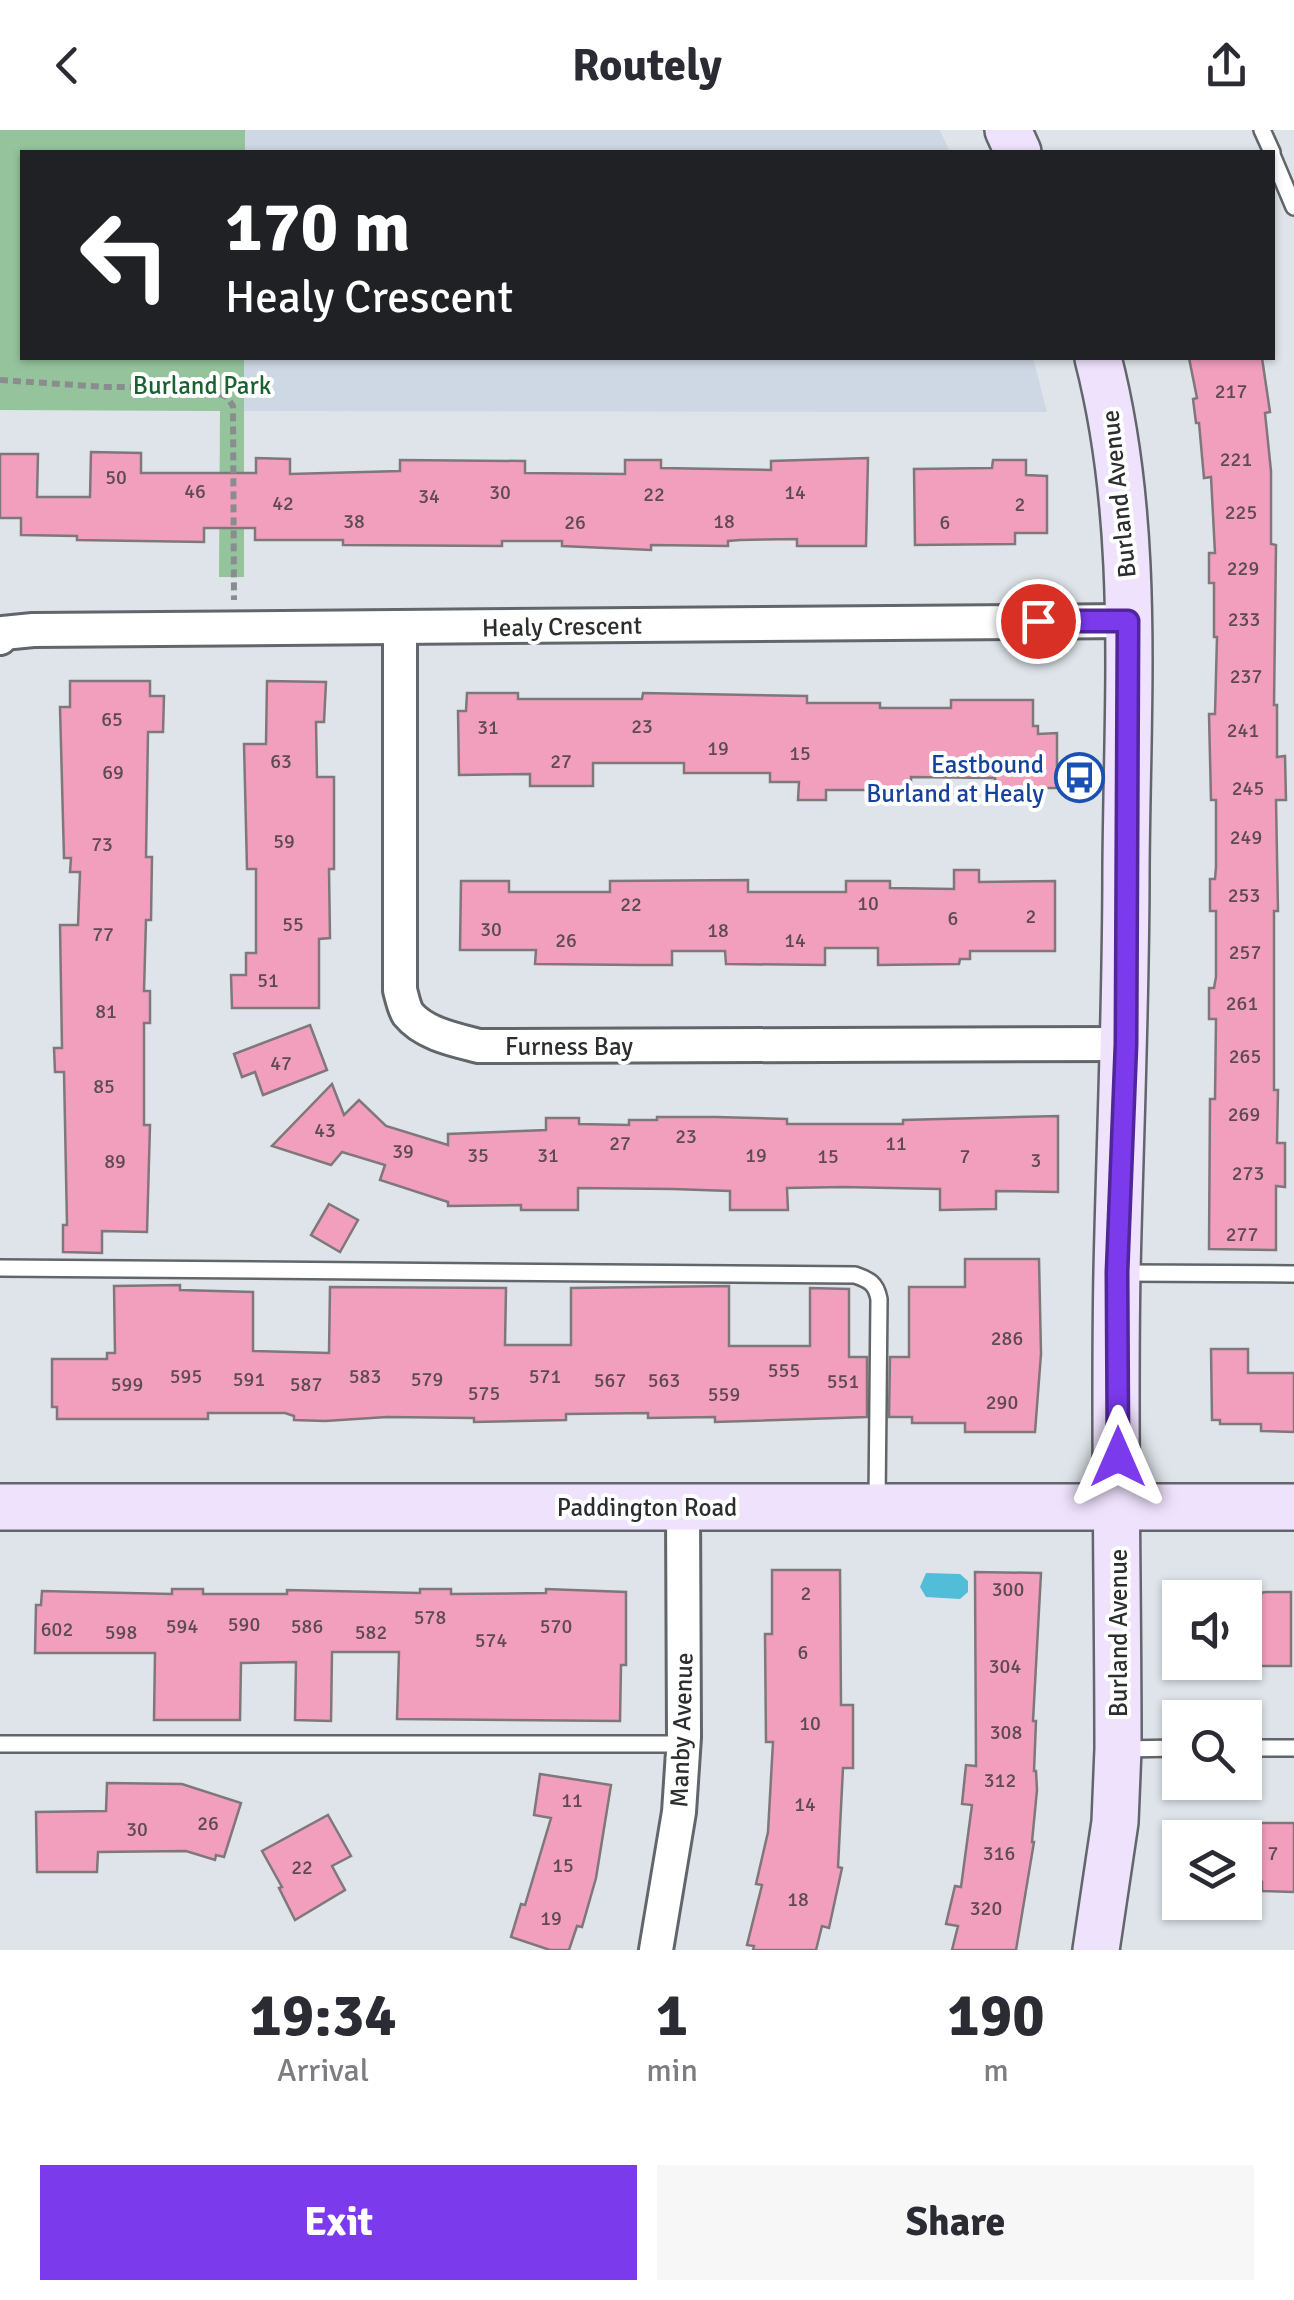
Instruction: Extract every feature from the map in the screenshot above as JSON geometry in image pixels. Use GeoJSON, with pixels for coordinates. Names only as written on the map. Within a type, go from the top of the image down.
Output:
{"type":"FeatureCollection","features":[{"type":"Feature","properties":{"kind":"street","name":"Burland Avenue"},"geometry":{"type":"LineString","coordinates":[[1096,1950],[1114,1822],[1118,1749],[1117,1272],[1126,1044],[1128,621],[1120,469],[1098,360]]}},
{"type":"Feature","properties":{"kind":"street","name":"Healy Crescent"},"geometry":{"type":"LineString","coordinates":[[0,638],[33,630],[1128,621]]}},
{"type":"Feature","properties":{"kind":"street","name":"Furness Bay"},"geometry":{"type":"LineString","coordinates":[[400,628],[400,990],[407,1013],[421,1024],[448,1038],[479,1046],[1126,1044]]}},
{"type":"Feature","properties":{"kind":"street","name":"Manby Avenue"},"geometry":{"type":"LineString","coordinates":[[656,1950],[679,1812],[683,1744],[683,1507]]}},
{"type":"Feature","properties":{"kind":"street","name":"Paddington Road"},"geometry":{"type":"LineString","coordinates":[[0,1508],[1294,1507]]}},
{"type":"Feature","properties":{"kind":"lane"},"geometry":{"type":"LineString","coordinates":[[1275,161],[1294,207]]}},
{"type":"Feature","properties":{"kind":"lane"},"geometry":{"type":"LineString","coordinates":[[0,1268],[855,1274],[870,1280],[879,1299],[877,1507]]}},
{"type":"Feature","properties":{"kind":"lane"},"geometry":{"type":"LineString","coordinates":[[1117,1272],[1294,1274]]}},
{"type":"Feature","properties":{"kind":"lane"},"geometry":{"type":"LineString","coordinates":[[0,1744],[683,1744]]}},
{"type":"Feature","properties":{"kind":"lane"},"geometry":{"type":"LineString","coordinates":[[1118,1749],[1162,1748]]}},
{"type":"Feature","properties":{"kind":"lane"},"geometry":{"type":"LineString","coordinates":[[1262,1748],[1294,1748]]}},
{"type":"Feature","properties":{"kind":"path"},"geometry":{"type":"LineString","coordinates":[[0,380],[106,387],[186,387],[227,397],[233,406],[234,629]]}},
{"type":"Feature","properties":{"kind":"shaded area"},"geometry":{"type":"Polygon","coordinates":[[[245,130],[940,130],[949,150],[245,150],[245,130]]]}},
{"type":"Feature","properties":{"kind":"shaded area"},"geometry":{"type":"Polygon","coordinates":[[[244,360],[1034,360],[1047,412],[244,411],[244,360]]]}},
{"type":"Feature","properties":{"kind":"green space","name":"Burland Park"},"geometry":{"type":"Polygon","coordinates":[[[0,130],[245,130],[245,150],[20,150],[20,360],[244,360],[244,577],[219,577],[220,411],[0,410],[0,130]]]}},
{"type":"Feature","properties":{"kind":"water"},"geometry":{"type":"Polygon","coordinates":[[[926,1573],[960,1574],[968,1581],[968,1592],[960,1599],[926,1597],[920,1587],[926,1573]]]}},
{"type":"Feature","properties":{"kind":"building"},"geometry":{"type":"Polygon","coordinates":[[[1189,360],[1262,360],[1270,412],[1265,413],[1271,471],[1271,544],[1276,545],[1274,705],[1277,757],[1285,756],[1286,800],[1276,800],[1274,1090],[1278,1090],[1277,1143],[1285,1143],[1285,1187],[1276,1186],[1276,1250],[1209,1249],[1210,1099],[1215,1099],[1216,1019],[1209,1019],[1209,988],[1214,988],[1216,977],[1216,911],[1210,911],[1210,879],[1215,879],[1216,867],[1216,800],[1211,800],[1209,714],[1215,714],[1217,637],[1214,583],[1209,583],[1209,553],[1215,553],[1211,477],[1204,478],[1193,399],[1197,398],[1189,360]]]}},
{"type":"Feature","properties":{"kind":"building"},"geometry":{"type":"Polygon","coordinates":[[[91,452],[141,453],[141,473],[256,473],[256,458],[290,459],[290,474],[400,471],[400,460],[525,461],[525,473],[625,474],[625,460],[661,460],[661,468],[771,470],[771,461],[868,458],[866,546],[797,546],[797,539],[728,541],[728,546],[651,545],[651,550],[562,546],[562,541],[502,541],[502,546],[343,545],[343,540],[255,540],[255,528],[204,528],[204,542],[77,540],[77,536],[21,535],[21,518],[0,518],[0,454],[38,454],[37,497],[90,497],[91,452]]]}},
{"type":"Feature","properties":{"kind":"building"},"geometry":{"type":"Polygon","coordinates":[[[993,460],[1026,460],[1026,475],[1047,476],[1047,533],[1015,533],[1015,544],[915,545],[914,469],[992,468],[993,460]]]}},
{"type":"Feature","properties":{"kind":"building"},"geometry":{"type":"Polygon","coordinates":[[[70,681],[150,681],[150,696],[164,696],[163,732],[148,732],[146,857],[152,857],[144,991],[150,991],[150,1023],[144,1023],[144,1125],[150,1125],[147,1232],[102,1231],[102,1253],[63,1252],[63,1225],[67,1225],[64,1072],[55,1072],[54,1048],[62,1048],[60,925],[78,925],[80,872],[70,872],[71,858],[64,858],[60,707],[70,707],[70,681]]]}},
{"type":"Feature","properties":{"kind":"building"},"geometry":{"type":"Polygon","coordinates":[[[267,681],[326,682],[324,722],[316,722],[317,777],[334,777],[334,869],[329,869],[330,938],[319,939],[319,1008],[232,1008],[231,975],[246,975],[246,953],[256,953],[256,869],[247,869],[244,744],[266,744],[267,681]]]}},
{"type":"Feature","properties":{"kind":"building"},"geometry":{"type":"Polygon","coordinates":[[[467,693],[518,693],[518,699],[642,699],[643,693],[807,696],[807,703],[880,703],[880,708],[951,708],[951,700],[1033,700],[1033,726],[1038,726],[1038,734],[1057,733],[1057,788],[995,788],[995,778],[911,777],[911,790],[826,790],[826,800],[798,800],[799,782],[770,782],[770,773],[684,773],[684,763],[593,763],[593,786],[530,786],[530,774],[459,775],[458,711],[466,711],[467,693]]]}},
{"type":"Feature","properties":{"kind":"building"},"geometry":{"type":"Polygon","coordinates":[[[954,870],[979,870],[979,882],[1055,881],[1055,951],[970,951],[970,959],[960,959],[959,964],[878,965],[878,948],[825,948],[825,965],[726,964],[725,951],[672,951],[672,965],[639,965],[535,964],[536,950],[460,950],[461,881],[509,881],[509,892],[610,892],[610,881],[748,880],[748,892],[846,892],[846,881],[890,881],[890,888],[954,889],[954,870]]]}},
{"type":"Feature","properties":{"kind":"building"},"geometry":{"type":"Polygon","coordinates":[[[310,1025],[327,1070],[263,1095],[255,1072],[242,1077],[234,1054],[310,1025]]]}},
{"type":"Feature","properties":{"kind":"building"},"geometry":{"type":"Polygon","coordinates":[[[332,1084],[344,1115],[359,1100],[386,1126],[448,1145],[448,1134],[546,1130],[546,1118],[579,1118],[579,1124],[629,1125],[629,1120],[657,1117],[787,1119],[787,1124],[903,1124],[903,1120],[1058,1116],[1058,1192],[996,1191],[996,1209],[940,1210],[940,1189],[843,1187],[787,1188],[788,1210],[730,1210],[730,1191],[673,1189],[578,1188],[578,1210],[521,1210],[521,1205],[448,1206],[448,1202],[380,1180],[385,1165],[342,1152],[331,1165],[272,1146],[332,1084]]]}},
{"type":"Feature","properties":{"kind":"building"},"geometry":{"type":"Polygon","coordinates":[[[329,1204],[358,1220],[340,1252],[311,1235],[329,1204]]]}},
{"type":"Feature","properties":{"kind":"building"},"geometry":{"type":"Polygon","coordinates":[[[965,1259],[1039,1259],[1041,1354],[1035,1432],[965,1432],[965,1423],[912,1423],[912,1417],[889,1417],[890,1357],[909,1357],[909,1287],[965,1287],[965,1259]]]}},
{"type":"Feature","properties":{"kind":"building"},"geometry":{"type":"Polygon","coordinates":[[[180,1285],[180,1290],[253,1292],[253,1351],[329,1353],[330,1287],[506,1288],[505,1345],[571,1345],[571,1288],[729,1286],[729,1346],[810,1346],[810,1288],[849,1289],[849,1357],[867,1357],[867,1417],[715,1422],[715,1417],[648,1418],[648,1413],[566,1414],[566,1420],[474,1422],[474,1418],[387,1417],[294,1420],[294,1416],[285,1413],[208,1413],[208,1419],[57,1419],[57,1407],[52,1407],[52,1359],[107,1359],[107,1353],[115,1353],[114,1286],[180,1285]]]}},
{"type":"Feature","properties":{"kind":"building"},"geometry":{"type":"Polygon","coordinates":[[[1211,1349],[1248,1349],[1248,1373],[1294,1373],[1294,1432],[1261,1431],[1261,1424],[1220,1424],[1220,1420],[1212,1420],[1211,1349]]]}},
{"type":"Feature","properties":{"kind":"building"},"geometry":{"type":"Polygon","coordinates":[[[772,1570],[840,1570],[841,1705],[853,1705],[853,1768],[843,1768],[838,1867],[842,1868],[829,1928],[822,1926],[816,1950],[753,1950],[754,1946],[747,1945],[762,1885],[756,1884],[768,1832],[773,1742],[766,1742],[765,1634],[772,1634],[772,1570]]]}},
{"type":"Feature","properties":{"kind":"building"},"geometry":{"type":"Polygon","coordinates":[[[975,1572],[1041,1573],[1033,1721],[1037,1790],[1034,1842],[1016,1950],[952,1950],[958,1926],[946,1924],[955,1886],[961,1887],[972,1805],[962,1804],[966,1765],[976,1766],[975,1572]]]}},
{"type":"Feature","properties":{"kind":"building"},"geometry":{"type":"Polygon","coordinates":[[[172,1589],[203,1589],[203,1594],[287,1594],[287,1590],[420,1593],[420,1589],[451,1589],[451,1594],[546,1593],[546,1589],[626,1592],[626,1665],[621,1665],[620,1721],[397,1719],[399,1652],[332,1652],[331,1721],[295,1720],[296,1662],[241,1663],[240,1720],[154,1720],[155,1653],[35,1653],[36,1605],[41,1605],[42,1591],[172,1594],[172,1589]]]}},
{"type":"Feature","properties":{"kind":"building"},"geometry":{"type":"Polygon","coordinates":[[[1291,1592],[1291,1666],[1262,1666],[1262,1593],[1291,1592]]]}},
{"type":"Feature","properties":{"kind":"building"},"geometry":{"type":"Polygon","coordinates":[[[540,1774],[611,1785],[596,1878],[582,1927],[577,1926],[569,1950],[550,1950],[511,1937],[521,1904],[525,1905],[551,1818],[534,1815],[540,1774]]]}},
{"type":"Feature","properties":{"kind":"building"},"geometry":{"type":"Polygon","coordinates":[[[107,1783],[182,1784],[241,1803],[224,1857],[216,1855],[215,1860],[186,1851],[98,1852],[97,1872],[37,1872],[36,1812],[106,1811],[107,1783]]]}},
{"type":"Feature","properties":{"kind":"building"},"geometry":{"type":"Polygon","coordinates":[[[328,1815],[351,1856],[332,1866],[345,1890],[295,1920],[262,1851],[328,1815]]]}},
{"type":"Feature","properties":{"kind":"building"},"geometry":{"type":"Polygon","coordinates":[[[1262,1823],[1294,1823],[1294,1892],[1262,1891],[1262,1823]]]}},
{"type":"Feature","properties":{"kind":"place","name":"Eastbound Burland at Healy"},"geometry":{"type":"Point","coordinates":[1079,778]}},
{"type":"Feature","properties":{"kind":"route"},"geometry":{"type":"LineString","coordinates":[[1038,621],[1128,621],[1126,1044],[1117,1272],[1118,1457]]}}]}
